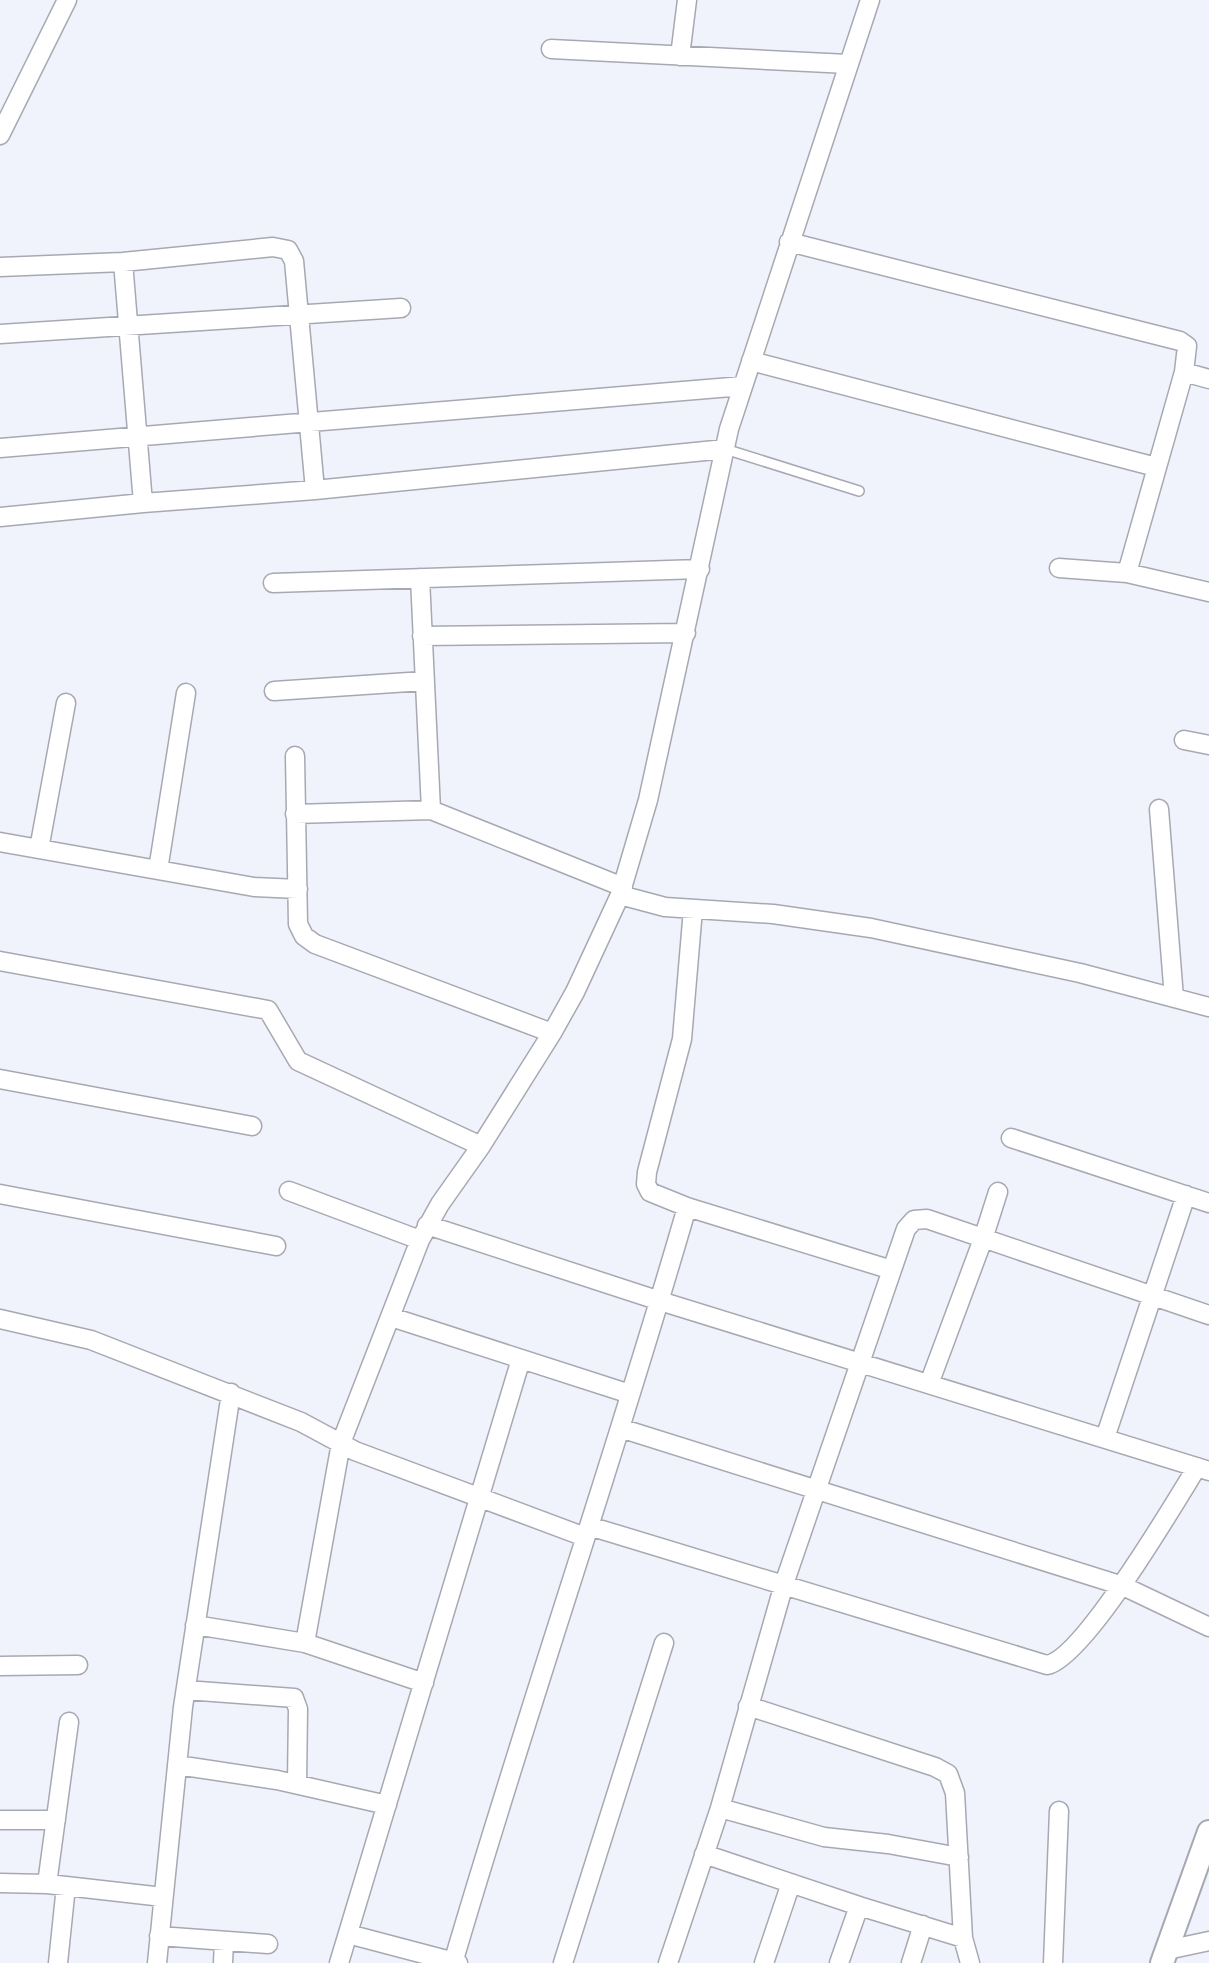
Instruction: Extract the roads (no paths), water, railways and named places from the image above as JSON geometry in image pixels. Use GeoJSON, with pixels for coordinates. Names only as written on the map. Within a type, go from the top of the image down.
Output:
{"type":"FeatureCollection","features":[{"type":"Feature","properties":{"kind":"street"},"geometry":{"type":"LineString","coordinates":[[0,135],[67,0]]}},
{"type":"Feature","properties":{"kind":"street"},"geometry":{"type":"LineString","coordinates":[[680,56],[687,0]]}},
{"type":"Feature","properties":{"kind":"street"},"geometry":{"type":"LineString","coordinates":[[305,1643],[341,1443],[423,1233],[552,1033],[575,992],[621,891],[648,800],[725,449],[789,242],[870,0]]}},
{"type":"Feature","properties":{"kind":"street"},"geometry":{"type":"LineString","coordinates":[[551,49],[848,64]]}},
{"type":"Feature","properties":{"kind":"street"},"geometry":{"type":"LineString","coordinates":[[789,242],[1180,341],[1187,346],[1184,372],[1127,573]]}},
{"type":"Feature","properties":{"kind":"street"},"geometry":{"type":"LineString","coordinates":[[0,267],[123,262],[273,247],[288,250],[294,261],[315,490]]}},
{"type":"Feature","properties":{"kind":"street"},"geometry":{"type":"LineString","coordinates":[[123,262],[143,502]]}},
{"type":"Feature","properties":{"kind":"street"},"geometry":{"type":"LineString","coordinates":[[0,334],[401,308]]}},
{"type":"Feature","properties":{"kind":"street"},"geometry":{"type":"LineString","coordinates":[[751,361],[1156,467]]}},
{"type":"Feature","properties":{"kind":"street"},"geometry":{"type":"LineString","coordinates":[[1184,372],[1209,379]]}},
{"type":"Feature","properties":{"kind":"street"},"geometry":{"type":"LineString","coordinates":[[0,448],[743,386]]}},
{"type":"Feature","properties":{"kind":"street"},"geometry":{"type":"LineString","coordinates":[[0,517],[143,502],[315,490],[725,449]]}},
{"type":"Feature","properties":{"kind":"street"},"geometry":{"type":"LineString","coordinates":[[1059,568],[1127,573],[1209,592]]}},
{"type":"Feature","properties":{"kind":"street"},"geometry":{"type":"LineString","coordinates":[[273,583],[700,569]]}},
{"type":"Feature","properties":{"kind":"street"},"geometry":{"type":"LineString","coordinates":[[420,578],[432,810]]}},
{"type":"Feature","properties":{"kind":"street"},"geometry":{"type":"LineString","coordinates":[[422,636],[686,633]]}},
{"type":"Feature","properties":{"kind":"street"},"geometry":{"type":"LineString","coordinates":[[274,691],[424,681]]}},
{"type":"Feature","properties":{"kind":"street"},"geometry":{"type":"LineString","coordinates":[[158,870],[186,693]]}},
{"type":"Feature","properties":{"kind":"street"},"geometry":{"type":"LineString","coordinates":[[39,849],[66,703]]}},
{"type":"Feature","properties":{"kind":"street"},"geometry":{"type":"LineString","coordinates":[[1184,740],[1209,745]]}},
{"type":"Feature","properties":{"kind":"street"},"geometry":{"type":"LineString","coordinates":[[295,756],[298,924],[304,936],[315,944],[552,1033]]}},
{"type":"Feature","properties":{"kind":"street"},"geometry":{"type":"LineString","coordinates":[[1159,809],[1174,998]]}},
{"type":"Feature","properties":{"kind":"street"},"geometry":{"type":"LineString","coordinates":[[295,814],[432,810],[621,891],[665,907],[773,914],[871,928],[1080,973],[1209,1007]]}},
{"type":"Feature","properties":{"kind":"street"},"geometry":{"type":"LineString","coordinates":[[0,842],[254,887],[298,889]]}},
{"type":"Feature","properties":{"kind":"street"},"geometry":{"type":"LineString","coordinates":[[693,909],[682,1039],[646,1184],[650,1192],[687,1206],[892,1270]]}},
{"type":"Feature","properties":{"kind":"street"},"geometry":{"type":"LineString","coordinates":[[0,961],[268,1010],[298,1061],[481,1146]]}},
{"type":"Feature","properties":{"kind":"street"},"geometry":{"type":"LineString","coordinates":[[0,1079],[252,1126]]}},
{"type":"Feature","properties":{"kind":"street"},"geometry":{"type":"LineString","coordinates":[[1011,1138],[1209,1203]]}},
{"type":"Feature","properties":{"kind":"street"},"geometry":{"type":"LineString","coordinates":[[0,1319],[92,1340],[231,1393],[301,1422],[341,1443],[480,1497],[587,1531],[784,1584],[1047,1665],[1063,1658],[1123,1586],[1203,1469],[660,1301],[423,1233],[289,1191]]}},
{"type":"Feature","properties":{"kind":"street"},"geometry":{"type":"LineString","coordinates":[[929,1384],[998,1192]]}},
{"type":"Feature","properties":{"kind":"street"},"geometry":{"type":"LineString","coordinates":[[0,1194],[276,1246]]}},
{"type":"Feature","properties":{"kind":"street"},"geometry":{"type":"LineString","coordinates":[[1105,1438],[1186,1195]]}},
{"type":"Feature","properties":{"kind":"street"},"geometry":{"type":"LineString","coordinates":[[348,1934],[455,1963],[509,1773],[660,1301],[687,1206]]}},
{"type":"Feature","properties":{"kind":"street"},"geometry":{"type":"LineString","coordinates":[[668,1963],[720,1808],[784,1584],[906,1229],[914,1220],[927,1219],[1209,1315]]}},
{"type":"Feature","properties":{"kind":"street"},"geometry":{"type":"LineString","coordinates":[[391,1317],[630,1394]]}},
{"type":"Feature","properties":{"kind":"street"},"geometry":{"type":"LineString","coordinates":[[339,1963],[521,1359]]}},
{"type":"Feature","properties":{"kind":"street"},"geometry":{"type":"LineString","coordinates":[[157,1963],[186,1690],[231,1393]]}},
{"type":"Feature","properties":{"kind":"street"},"geometry":{"type":"LineString","coordinates":[[620,1428],[1123,1586],[1209,1628]]}},
{"type":"Feature","properties":{"kind":"street"},"geometry":{"type":"LineString","coordinates":[[195,1625],[305,1643],[424,1683]]}},
{"type":"Feature","properties":{"kind":"street"},"geometry":{"type":"LineString","coordinates":[[563,1963],[664,1643]]}},
{"type":"Feature","properties":{"kind":"street"},"geometry":{"type":"LineString","coordinates":[[0,1666],[78,1665]]}},
{"type":"Feature","properties":{"kind":"street"},"geometry":{"type":"LineString","coordinates":[[186,1690],[294,1698],[298,1709],[297,1784]]}},
{"type":"Feature","properties":{"kind":"street"},"geometry":{"type":"LineString","coordinates":[[748,1706],[935,1767],[948,1774],[956,1793],[963,1938],[970,1963]]}},
{"type":"Feature","properties":{"kind":"street"},"geometry":{"type":"LineString","coordinates":[[47,1884],[69,1722]]}},
{"type":"Feature","properties":{"kind":"street"},"geometry":{"type":"LineString","coordinates":[[177,1765],[297,1784],[387,1805]]}},
{"type":"Feature","properties":{"kind":"street"},"geometry":{"type":"LineString","coordinates":[[720,1808],[824,1837],[888,1844],[959,1857]]}},
{"type":"Feature","properties":{"kind":"street"},"geometry":{"type":"LineString","coordinates":[[1053,1963],[1059,1811]]}},
{"type":"Feature","properties":{"kind":"street"},"geometry":{"type":"LineString","coordinates":[[0,1820],[56,1820]]}},
{"type":"Feature","properties":{"kind":"street"},"geometry":{"type":"LineString","coordinates":[[1165,1957],[1209,1832]]}},
{"type":"Feature","properties":{"kind":"street"},"geometry":{"type":"LineString","coordinates":[[704,1854],[963,1938]]}},
{"type":"Feature","properties":{"kind":"street"},"geometry":{"type":"LineString","coordinates":[[0,1883],[47,1884],[163,1897]]}},
{"type":"Feature","properties":{"kind":"street"},"geometry":{"type":"LineString","coordinates":[[764,1963],[791,1883]]}},
{"type":"Feature","properties":{"kind":"street"},"geometry":{"type":"LineString","coordinates":[[58,1963],[66,1886]]}},
{"type":"Feature","properties":{"kind":"street"},"geometry":{"type":"LineString","coordinates":[[839,1963],[859,1906]]}},
{"type":"Feature","properties":{"kind":"street"},"geometry":{"type":"LineString","coordinates":[[911,1963],[923,1925]]}},
{"type":"Feature","properties":{"kind":"street"},"geometry":{"type":"LineString","coordinates":[[159,1936],[268,1944]]}},
{"type":"Feature","properties":{"kind":"street"},"geometry":{"type":"LineString","coordinates":[[223,1963],[224,1941]]}},
{"type":"Feature","properties":{"kind":"street"},"geometry":{"type":"LineString","coordinates":[[1165,1957],[1204,1946]]}},
{"type":"Feature","properties":{"kind":"lane"},"geometry":{"type":"LineString","coordinates":[[725,449],[859,491]]}}]}
